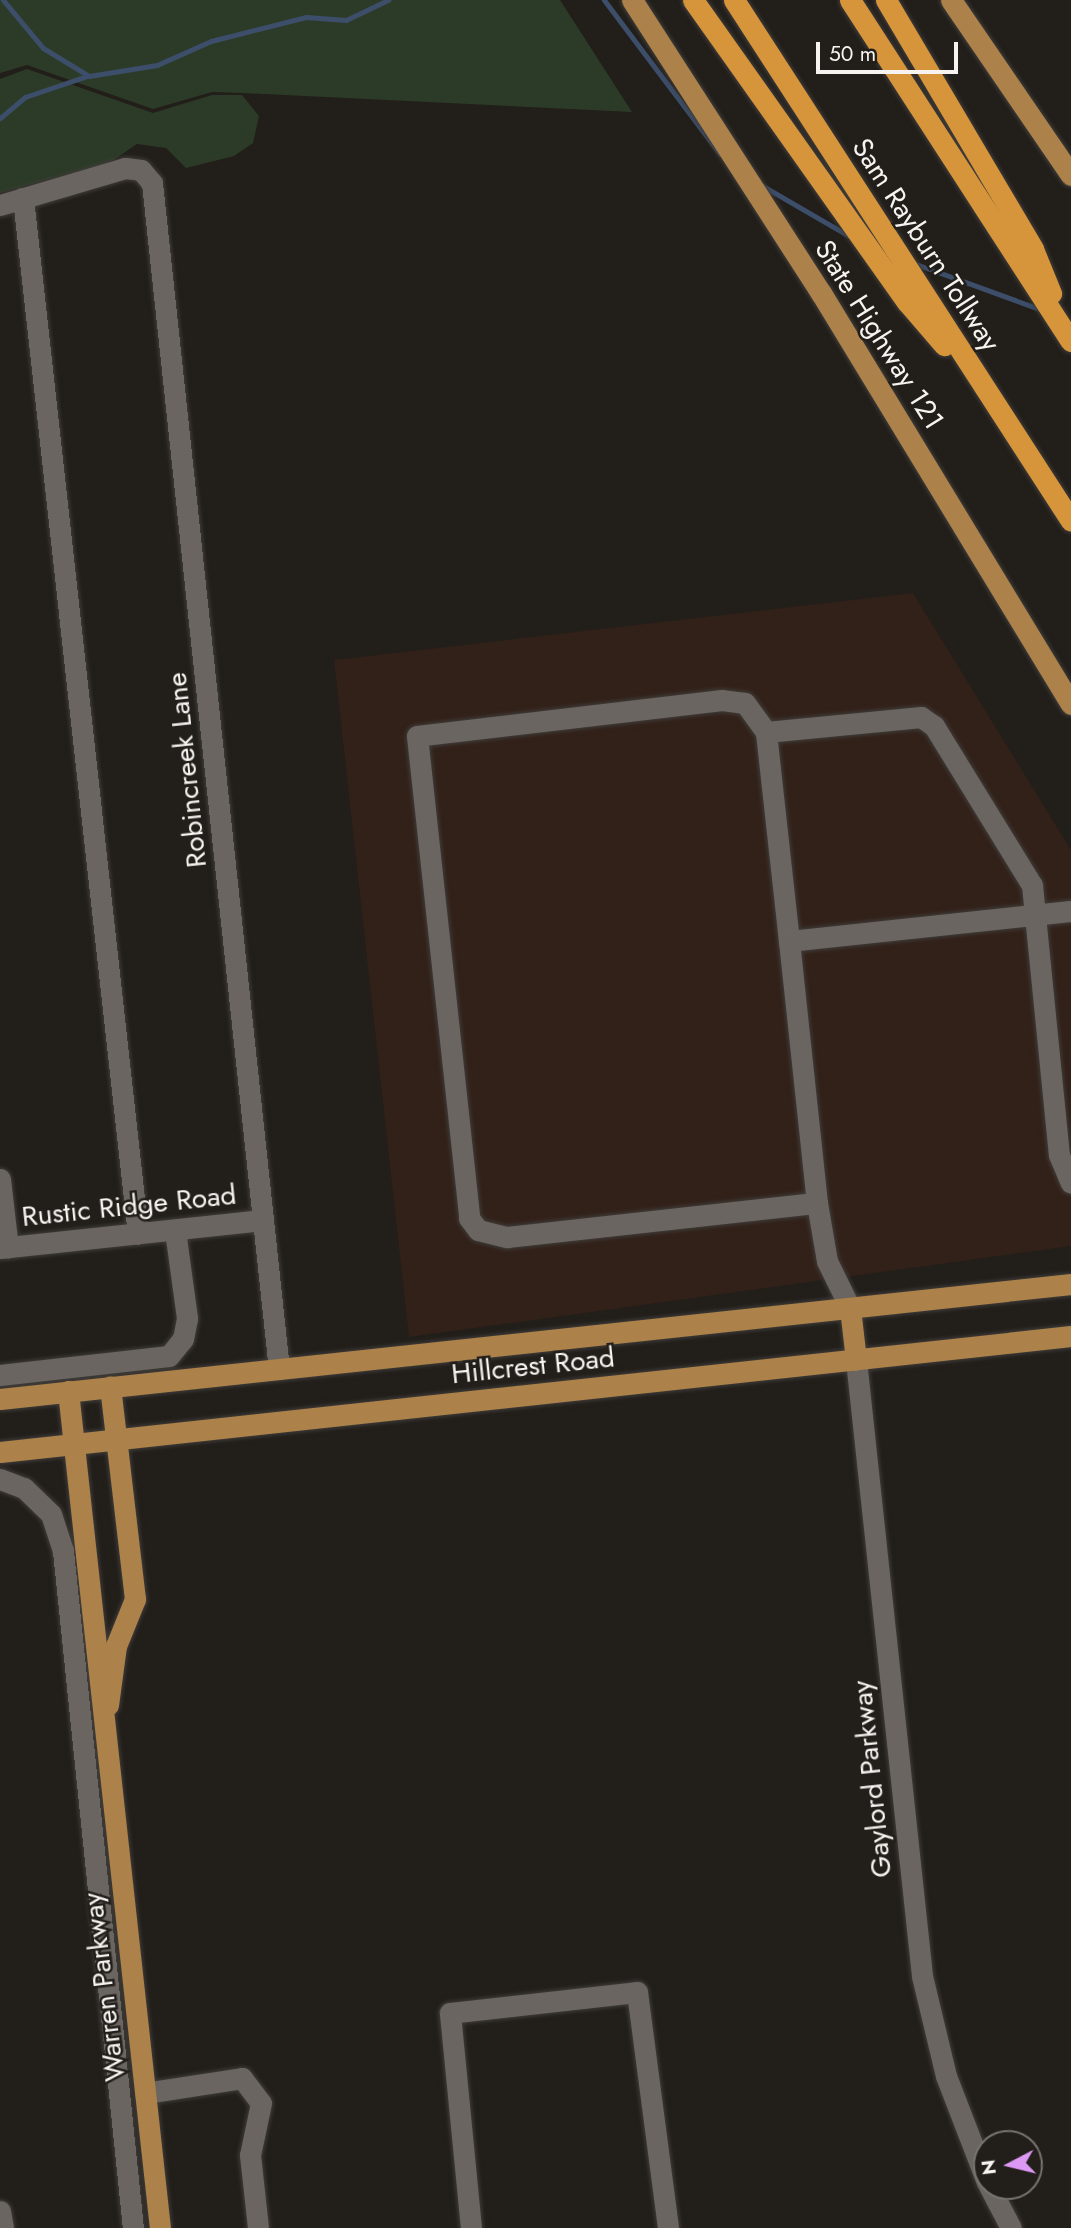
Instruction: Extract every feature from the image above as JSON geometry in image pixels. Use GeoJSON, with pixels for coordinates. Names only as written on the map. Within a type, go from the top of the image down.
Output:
{"type":"FeatureCollection","features":[{"type":"Feature","properties":{"kind":"highway"},"geometry":{"type":"LineString","coordinates":[[693,0],[907,302],[996,404]]}},
{"type":"Feature","properties":{"kind":"highway","name":"Sam Rayburn Tollway"},"geometry":{"type":"LineString","coordinates":[[734,0],[1071,521]]}},
{"type":"Feature","properties":{"kind":"highway"},"geometry":{"type":"LineString","coordinates":[[850,0],[1071,340]]}},
{"type":"Feature","properties":{"kind":"highway"},"geometry":{"type":"LineString","coordinates":[[886,0],[1033,249],[1071,340]]}},
{"type":"Feature","properties":{"kind":"main road","name":"State Highway 121"},"geometry":{"type":"LineString","coordinates":[[632,0],[821,293],[1071,704]]}},
{"type":"Feature","properties":{"kind":"main road"},"geometry":{"type":"LineString","coordinates":[[951,0],[1071,175]]}},
{"type":"Feature","properties":{"kind":"main road","name":"Hillcrest Road"},"geometry":{"type":"LineString","coordinates":[[0,1399],[1071,1284]]}},
{"type":"Feature","properties":{"kind":"main road"},"geometry":{"type":"LineString","coordinates":[[850,1308],[856,1360]]}},
{"type":"Feature","properties":{"kind":"main road","name":"Hillcrest Road"},"geometry":{"type":"LineString","coordinates":[[0,1452],[1071,1336]]}},
{"type":"Feature","properties":{"kind":"main road","name":"Warren Parkway"},"geometry":{"type":"LineString","coordinates":[[104,1739],[116,1646],[135,1599],[110,1387]]}},
{"type":"Feature","properties":{"kind":"main road","name":"Warren Parkway"},"geometry":{"type":"LineString","coordinates":[[68,1391],[104,1739],[160,2228]]}},
{"type":"Feature","properties":{"kind":"street","name":"Robincreek Lane"},"geometry":{"type":"LineString","coordinates":[[23,198],[125,168],[141,170],[152,183],[279,1369]]}},
{"type":"Feature","properties":{"kind":"street"},"geometry":{"type":"LineString","coordinates":[[0,205],[23,198],[138,1234]]}},
{"type":"Feature","properties":{"kind":"street"},"geometry":{"type":"LineString","coordinates":[[817,1202],[507,1237],[478,1230],[469,1218],[417,736],[722,700],[745,703],[766,732],[817,1202],[827,1261],[850,1308]]}},
{"type":"Feature","properties":{"kind":"street"},"geometry":{"type":"LineString","coordinates":[[766,732],[921,717],[934,726],[1023,869],[1036,915],[1059,1155],[1071,1183]]}},
{"type":"Feature","properties":{"kind":"street"},"geometry":{"type":"LineString","coordinates":[[789,941],[1071,911]]}},
{"type":"Feature","properties":{"kind":"street"},"geometry":{"type":"LineString","coordinates":[[0,1179],[4,1248]]}},
{"type":"Feature","properties":{"kind":"street","name":"Rustic Ridge Road"},"geometry":{"type":"LineString","coordinates":[[4,1248],[263,1220]]}},
{"type":"Feature","properties":{"kind":"street"},"geometry":{"type":"LineString","coordinates":[[0,1375],[169,1356],[183,1339],[187,1318],[175,1230]]}},
{"type":"Feature","properties":{"kind":"street","name":"Gaylord Parkway"},"geometry":{"type":"LineString","coordinates":[[856,1360],[922,1976],[946,2076],[973,2145]]}},
{"type":"Feature","properties":{"kind":"street"},"geometry":{"type":"LineString","coordinates":[[0,1479],[24,1488],[51,1514],[64,1551],[133,2228]]}},
{"type":"Feature","properties":{"kind":"street"},"geometry":{"type":"LineString","coordinates":[[471,2228],[450,2013],[637,1992],[668,2228]]}},
{"type":"Feature","properties":{"kind":"street"},"geometry":{"type":"LineString","coordinates":[[145,2093],[242,2078],[261,2103],[250,2155],[258,2228]]}},
{"type":"Feature","properties":{"kind":"street","name":"Gaylord Parkway"},"geometry":{"type":"LineString","coordinates":[[996,2200],[1011,2228]]}},
{"type":"Feature","properties":{"kind":"street"},"geometry":{"type":"LineString","coordinates":[[0,2211],[2,2228]]}},
{"type":"Feature","properties":{"kind":"shaded area"},"geometry":{"type":"Polygon","coordinates":[[[913,593],[1071,850],[1071,1246],[409,1337],[334,660],[913,593]]]}},
{"type":"Feature","properties":{"kind":"green space"},"geometry":{"type":"Polygon","coordinates":[[[0,0],[560,0],[632,112],[212,92],[153,109],[27,65],[0,73],[0,0]]]}},
{"type":"Feature","properties":{"kind":"green space"},"geometry":{"type":"Polygon","coordinates":[[[27,69],[153,113],[212,95],[242,95],[259,116],[253,143],[234,156],[186,168],[166,148],[137,144],[109,163],[0,193],[0,79],[27,69]]]}},
{"type":"Feature","properties":{"kind":"waterway"},"geometry":{"type":"LineString","coordinates":[[3,0],[43,48],[89,76],[157,65],[211,41],[306,17],[346,20],[388,0]]}},
{"type":"Feature","properties":{"kind":"waterway"},"geometry":{"type":"LineString","coordinates":[[604,0],[720,154]]}},
{"type":"Feature","properties":{"kind":"waterway"},"geometry":{"type":"LineString","coordinates":[[0,118],[25,97],[87,76]]}},
{"type":"Feature","properties":{"kind":"waterway"},"geometry":{"type":"LineString","coordinates":[[761,185],[849,236]]}},
{"type":"Feature","properties":{"kind":"waterway"},"geometry":{"type":"LineString","coordinates":[[913,263],[1042,310]]}}]}
